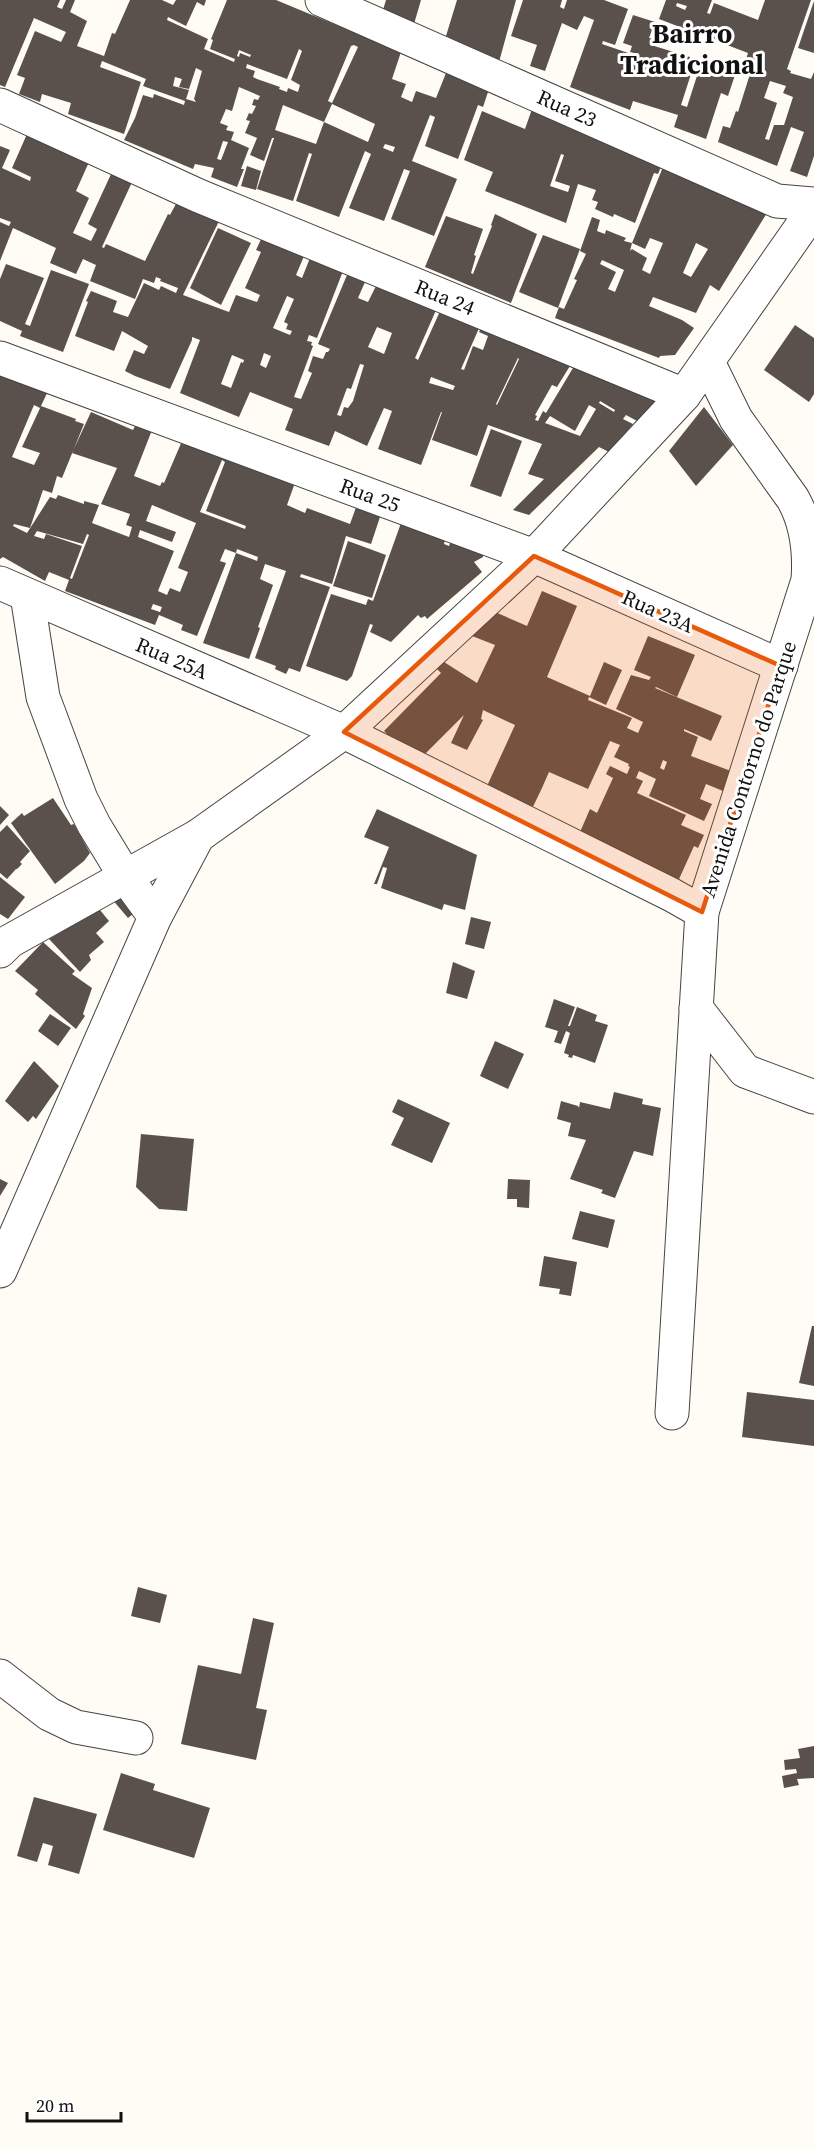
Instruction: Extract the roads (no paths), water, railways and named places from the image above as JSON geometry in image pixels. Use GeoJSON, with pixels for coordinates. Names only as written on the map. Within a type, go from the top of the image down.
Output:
{"type":"FeatureCollection","features":[{"type":"Feature","properties":{"kind":"street","name":"Rua 23"},"geometry":{"type":"LineString","coordinates":[[322,0],[777,201],[814,204]]}},
{"type":"Feature","properties":{"kind":"street","name":"Rua 24"},"geometry":{"type":"LineString","coordinates":[[0,105],[199,196],[684,395]]}},
{"type":"Feature","properties":{"kind":"street"},"geometry":{"type":"LineString","coordinates":[[3,942],[198,836],[344,732],[534,556],[684,395],[814,209]]}},
{"type":"Feature","properties":{"kind":"street","name":"Rua 25"},"geometry":{"type":"LineString","coordinates":[[0,358],[534,556]]}},
{"type":"Feature","properties":{"kind":"street","name":"Avenida Contorno do Parque"},"geometry":{"type":"LineString","coordinates":[[344,732],[702,912],[808,580],[810,558],[802,514],[732,412],[708,362]]}},
{"type":"Feature","properties":{"kind":"street","name":"Rua 23A"},"geometry":{"type":"LineString","coordinates":[[534,556],[781,666]]}},
{"type":"Feature","properties":{"kind":"street"},"geometry":{"type":"LineString","coordinates":[[13,589],[60,747],[94,825],[125,876],[155,916]]}},
{"type":"Feature","properties":{"kind":"street","name":"Rua 25A"},"geometry":{"type":"LineString","coordinates":[[13,589],[344,732]]}},
{"type":"Feature","properties":{"kind":"street"},"geometry":{"type":"LineString","coordinates":[[0,1271],[155,916],[198,836]]}},
{"type":"Feature","properties":{"kind":"street"},"geometry":{"type":"LineString","coordinates":[[672,1413],[702,912]]}},
{"type":"Feature","properties":{"kind":"street"},"geometry":{"type":"LineString","coordinates":[[696,1008],[746,1071],[814,1097]]}},
{"type":"Feature","properties":{"kind":"street"},"geometry":{"type":"LineString","coordinates":[[0,1676],[49,1714],[76,1727],[136,1738]]}},
{"type":"Feature","properties":{"kind":"district","name":"Bairro Tradicional"},"geometry":{"type":"Point","coordinates":[692,48]}}]}
